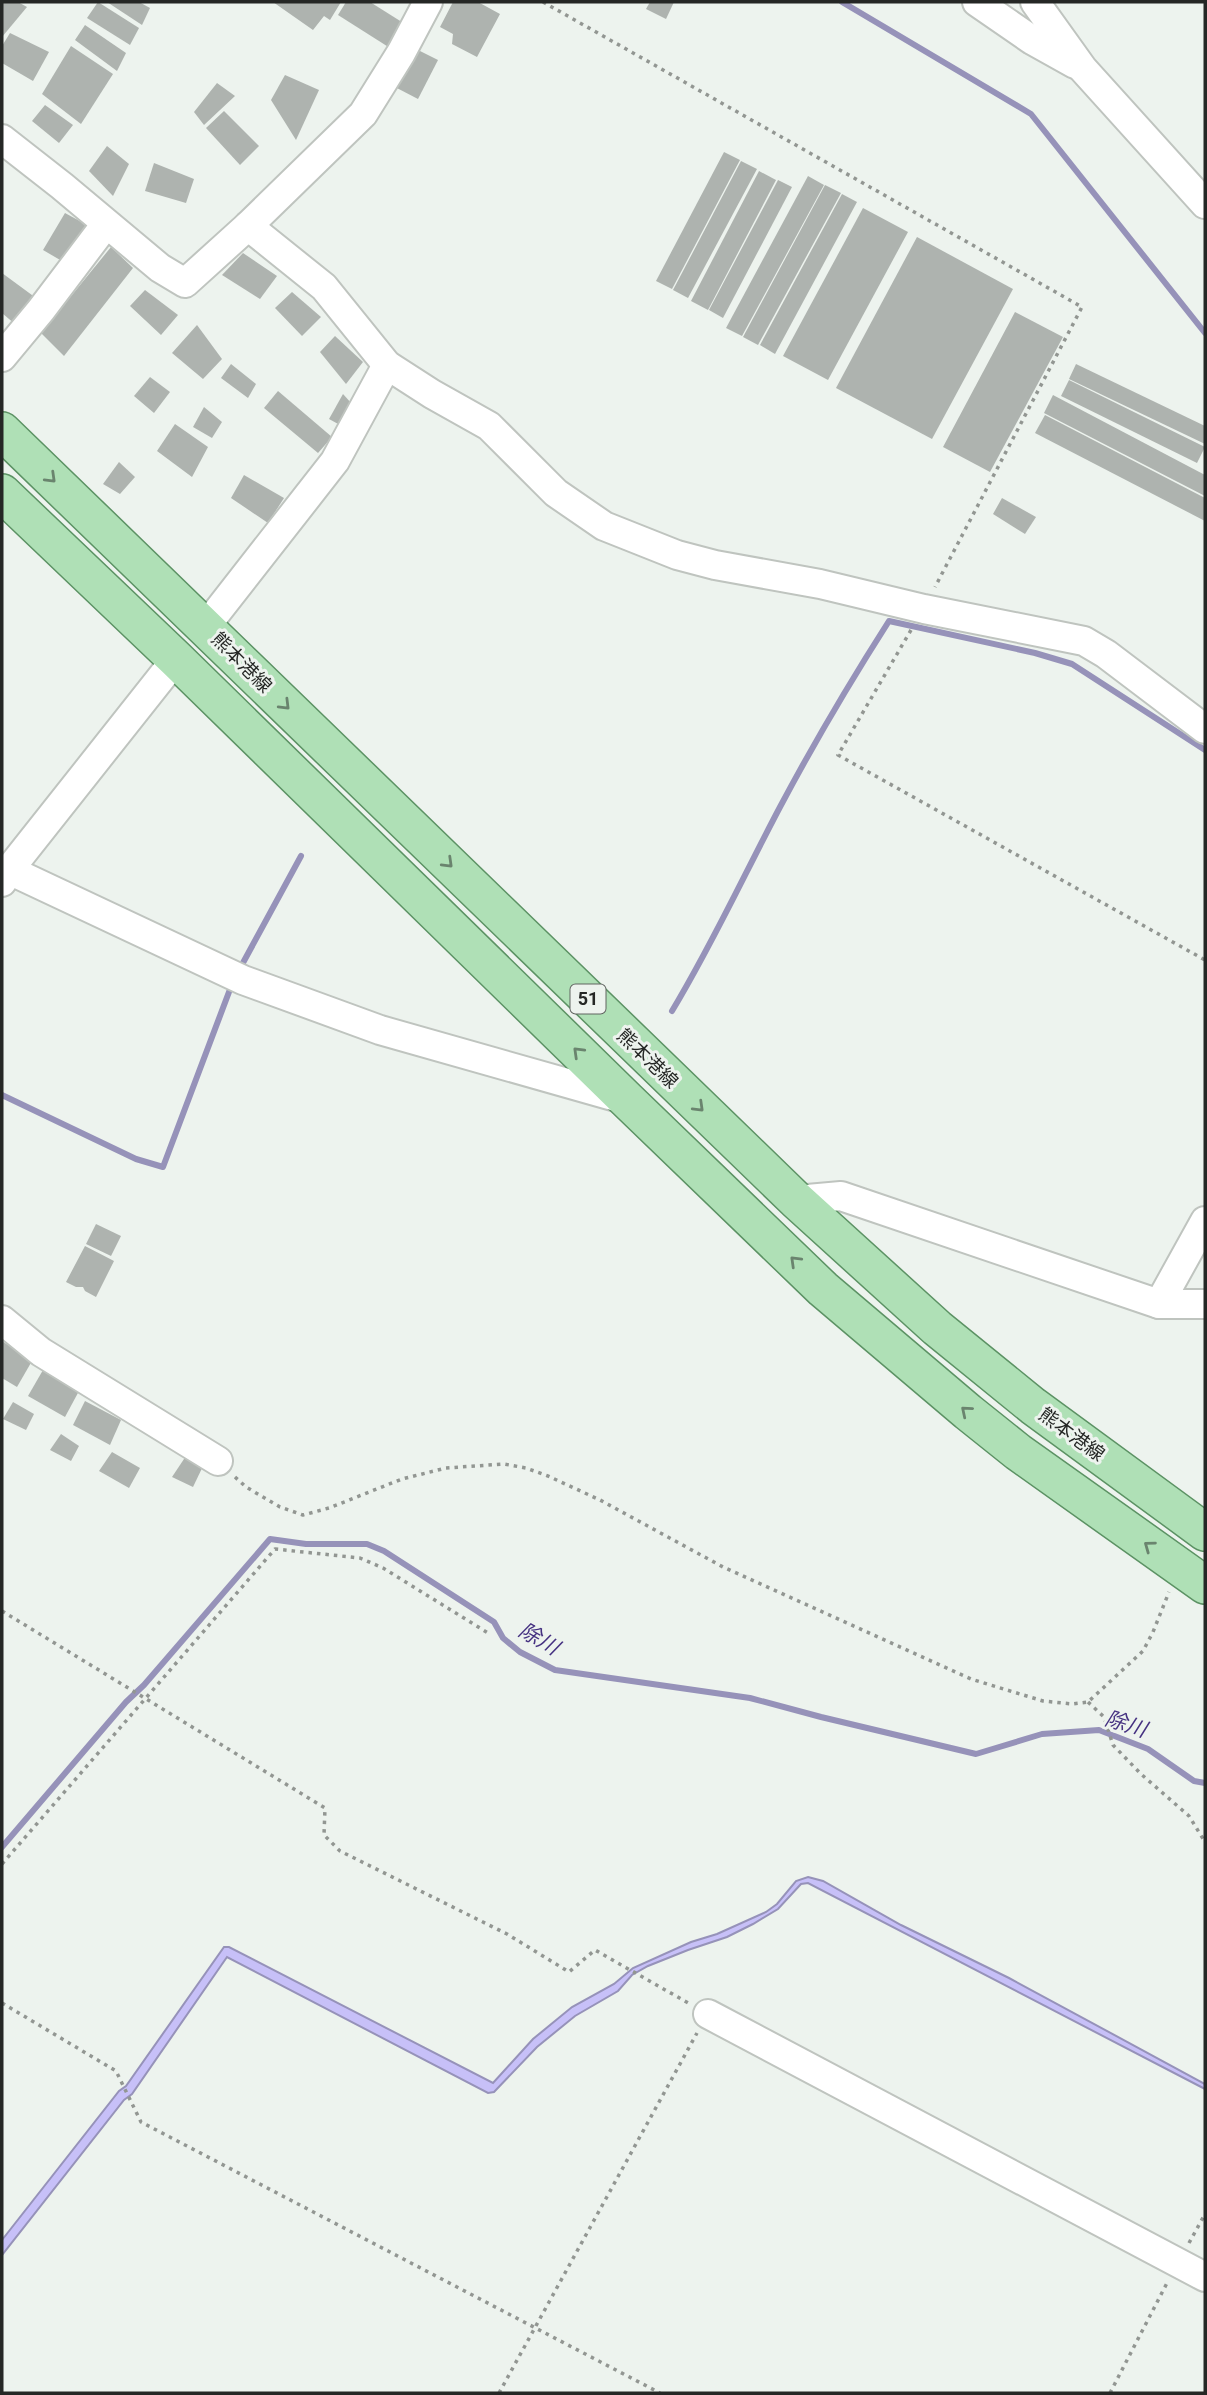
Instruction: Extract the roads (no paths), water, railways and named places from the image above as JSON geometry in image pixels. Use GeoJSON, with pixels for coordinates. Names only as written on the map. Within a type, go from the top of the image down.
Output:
{"type":"FeatureCollection","features":[{"type":"Feature","properties":{"kind":"main road","name":"熊本港線"},"geometry":{"type":"LineString","coordinates":[[2,431],[796,1200],[979,1363],[1205,1532]]}},
{"type":"Feature","properties":{"kind":"main road","name":"51"},"geometry":{"type":"LineString","coordinates":[[2,493],[823,1289],[1018,1452],[1194,1578]]}},
{"type":"Feature","properties":{"kind":"street"},"geometry":{"type":"LineString","coordinates":[[2,139],[160,268],[185,283],[363,114],[401,53],[428,2]]}},
{"type":"Feature","properties":{"kind":"street"},"geometry":{"type":"LineString","coordinates":[[977,2],[1032,40],[1083,69]]}},
{"type":"Feature","properties":{"kind":"street"},"geometry":{"type":"LineString","coordinates":[[1035,2],[1083,69],[1205,204]]}},
{"type":"Feature","properties":{"kind":"street"},"geometry":{"type":"LineString","coordinates":[[2,357],[107,223]]}},
{"type":"Feature","properties":{"kind":"street"},"geometry":{"type":"LineString","coordinates":[[248,226],[324,287],[387,365],[489,426],[556,493],[604,526],[677,555],[715,565],[820,584],[924,609],[1084,641],[1106,654],[1205,729]]}},
{"type":"Feature","properties":{"kind":"street"},"geometry":{"type":"LineString","coordinates":[[205,626],[335,461],[387,365]]}},
{"type":"Feature","properties":{"kind":"street"},"geometry":{"type":"LineString","coordinates":[[176,659],[4,874],[243,980],[380,1030],[627,1100]]}},
{"type":"Feature","properties":{"kind":"street"},"geometry":{"type":"LineString","coordinates":[[796,1200],[841,1196],[1158,1304],[1205,1304]]}},
{"type":"Feature","properties":{"kind":"street"},"geometry":{"type":"LineString","coordinates":[[1158,1304],[1205,1221]]}},
{"type":"Feature","properties":{"kind":"street"},"geometry":{"type":"LineString","coordinates":[[2,1320],[41,1352],[218,1461]]}},
{"type":"Feature","properties":{"kind":"street"},"geometry":{"type":"LineString","coordinates":[[708,2014],[1205,2277]]}},
{"type":"Feature","properties":{"kind":"waterway"},"geometry":{"type":"LineString","coordinates":[[842,2],[1031,114],[1205,333]]}},
{"type":"Feature","properties":{"kind":"waterway"},"geometry":{"type":"LineString","coordinates":[[672,1011],[806,760],[889,621],[1035,653],[1072,664],[1205,750]]}},
{"type":"Feature","properties":{"kind":"waterway"},"geometry":{"type":"LineString","coordinates":[[238,972],[301,856]]}},
{"type":"Feature","properties":{"kind":"waterway"},"geometry":{"type":"LineString","coordinates":[[2,1095],[136,1159],[163,1167],[232,984]]}},
{"type":"Feature","properties":{"kind":"waterway","name":"除川"},"geometry":{"type":"LineString","coordinates":[[2,1847],[270,1539],[306,1544],[367,1544],[384,1551],[494,1622],[503,1638],[520,1652],[555,1670],[750,1698],[976,1754],[1042,1734],[1099,1730],[1148,1749],[1194,1781],[1205,1783]]}}]}
